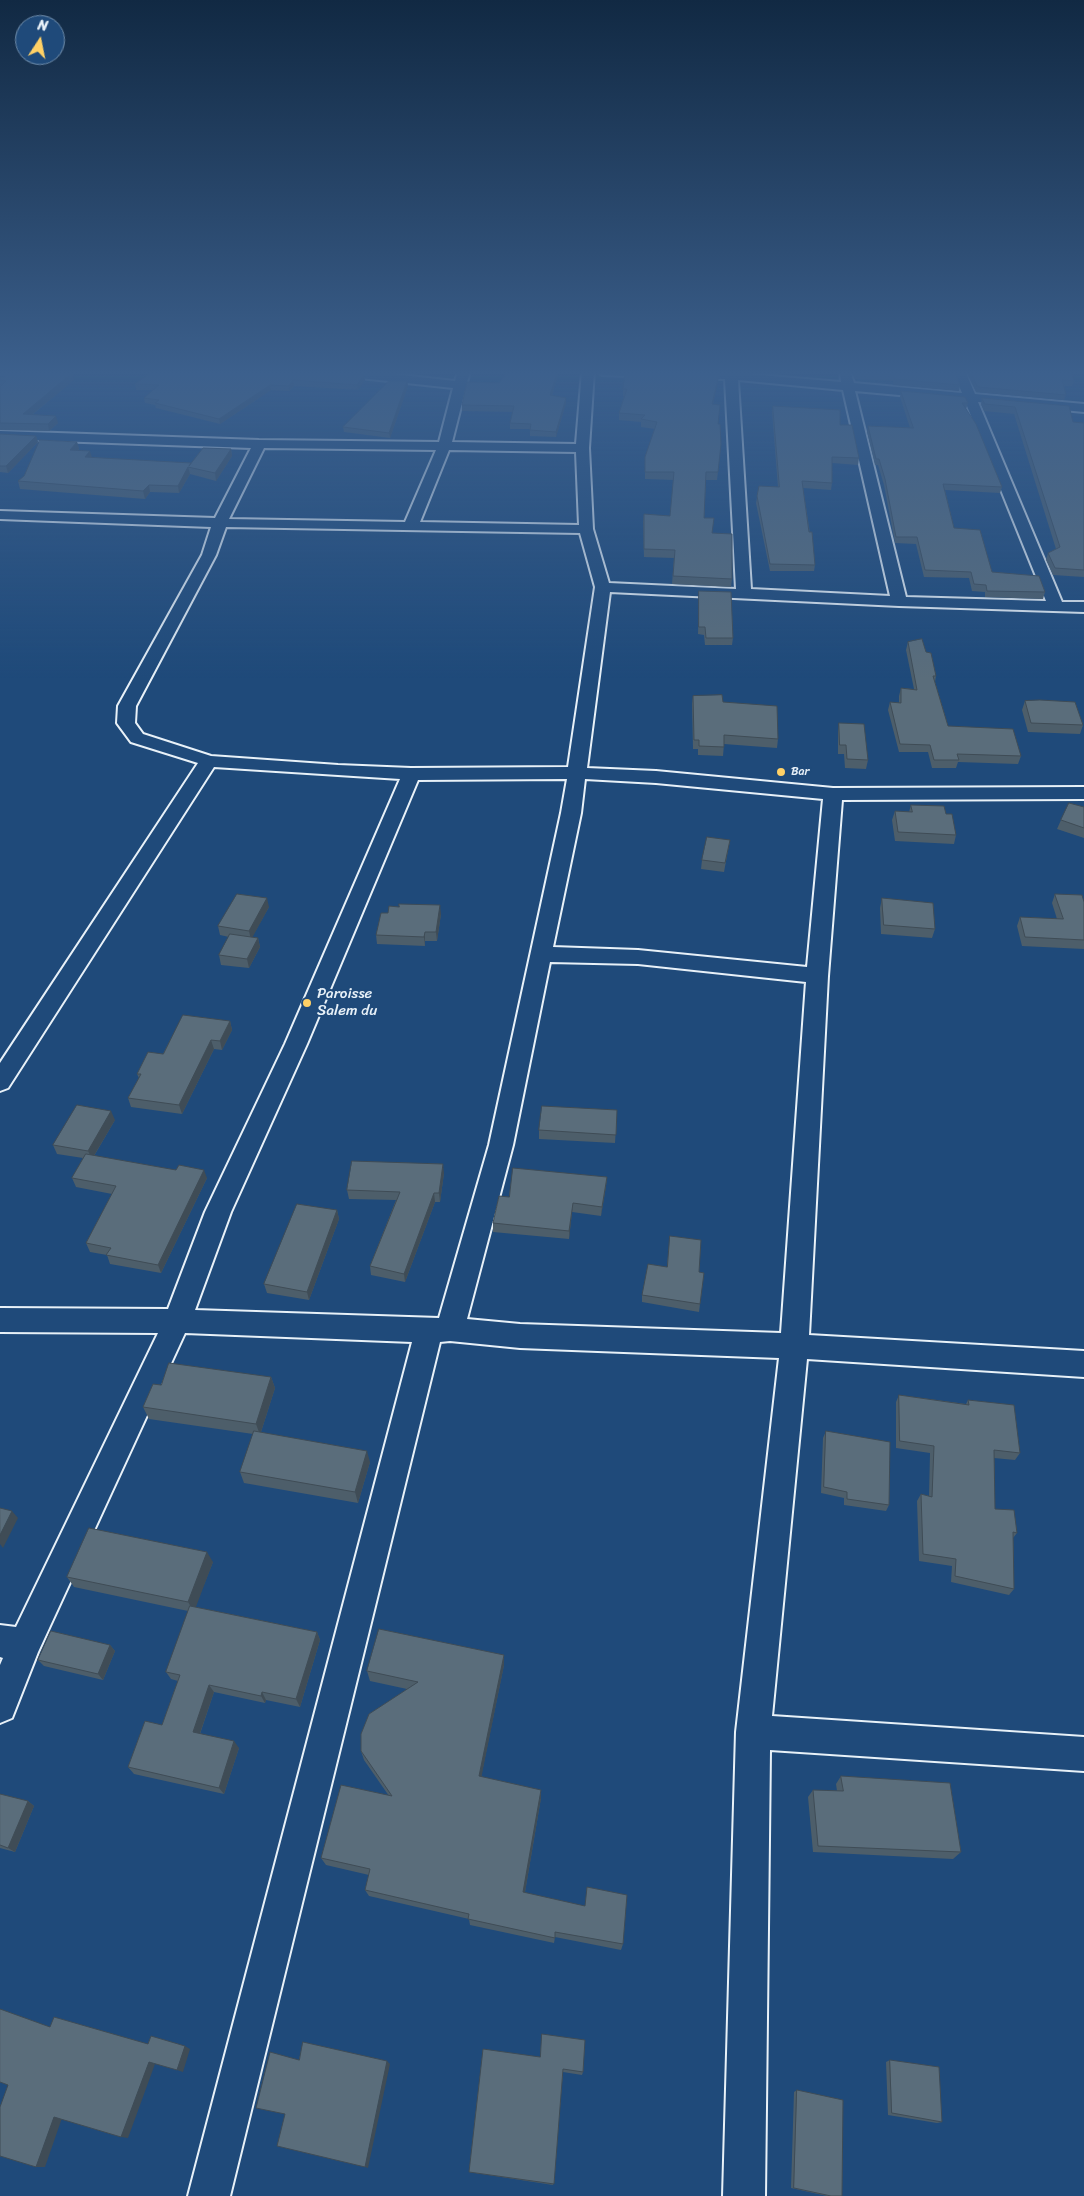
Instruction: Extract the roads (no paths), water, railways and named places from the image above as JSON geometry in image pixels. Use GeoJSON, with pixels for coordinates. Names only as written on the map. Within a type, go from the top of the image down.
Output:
{"type":"FeatureCollection","features":[{"type":"Feature","properties":{"kind":"street"},"geometry":{"type":"LineString","coordinates":[[244,473],[220,523],[209,555],[127,706],[126,723],[137,738],[209,760],[338,771],[411,774],[575,773],[656,778],[832,794],[1084,793]]}},
{"type":"Feature","properties":{"kind":"street"},"geometry":{"type":"LineString","coordinates":[[411,525],[433,473]]}},
{"type":"Feature","properties":{"kind":"street"},"geometry":{"type":"LineString","coordinates":[[209,2196],[440,1330],[501,1145],[570,813],[603,587],[586,529],[583,473]]}},
{"type":"Feature","properties":{"kind":"street"},"geometry":{"type":"LineString","coordinates":[[737,473],[744,594]]}},
{"type":"Feature","properties":{"kind":"street"},"geometry":{"type":"LineString","coordinates":[[869,473],[899,601]]}},
{"type":"Feature","properties":{"kind":"street"},"geometry":{"type":"LineString","coordinates":[[1000,473],[1056,607]]}},
{"type":"Feature","properties":{"kind":"street"},"geometry":{"type":"LineString","coordinates":[[0,515],[220,523],[586,529]]}},
{"type":"Feature","properties":{"kind":"street"},"geometry":{"type":"LineString","coordinates":[[603,587],[899,601],[1084,607]]}},
{"type":"Feature","properties":{"kind":"street"},"geometry":{"type":"LineString","coordinates":[[0,1082],[209,760]]}},
{"type":"Feature","properties":{"kind":"street"},"geometry":{"type":"LineString","coordinates":[[0,1706],[13,1643],[177,1321],[218,1212],[284,1066],[296,1044],[411,774]]}},
{"type":"Feature","properties":{"kind":"street"},"geometry":{"type":"LineString","coordinates":[[744,2196],[753,1732],[794,1346],[817,976],[832,794]]}},
{"type":"Feature","properties":{"kind":"street"},"geometry":{"type":"LineString","coordinates":[[541,954],[638,956],[817,976]]}},
{"type":"Feature","properties":{"kind":"street"},"geometry":{"type":"LineString","coordinates":[[0,1320],[177,1321],[440,1330],[520,1336],[794,1346],[1084,1364]]}},
{"type":"Feature","properties":{"kind":"street"},"geometry":{"type":"LineString","coordinates":[[753,1732],[1084,1754]]}},
{"type":"Feature","properties":{"kind":"place","name":"Bar"},"geometry":{"type":"Point","coordinates":[781,772]}},
{"type":"Feature","properties":{"kind":"place","name":"Paroisse Salem du"},"geometry":{"type":"Point","coordinates":[307,1003]}}]}
